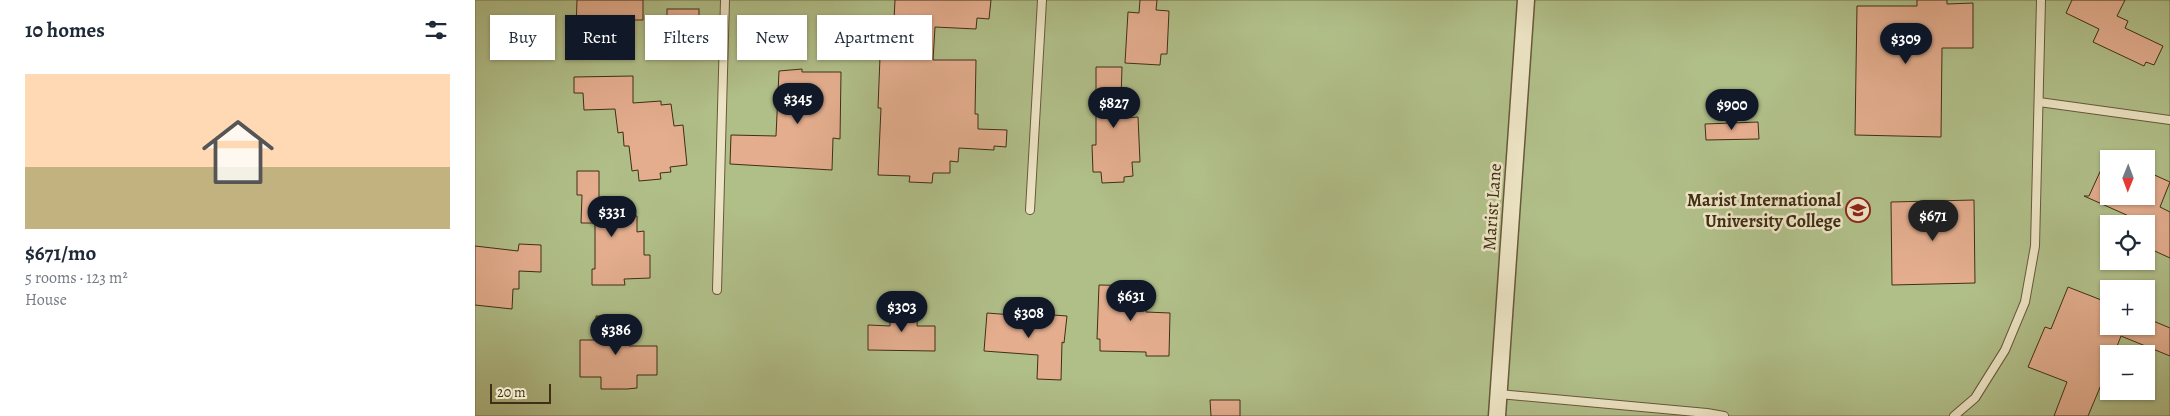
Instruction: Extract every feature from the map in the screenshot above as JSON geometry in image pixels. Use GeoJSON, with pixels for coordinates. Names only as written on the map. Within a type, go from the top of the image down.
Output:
{"type":"FeatureCollection","features":[{"type":"Feature","properties":{"kind":"street","name":"Marist Lane"},"geometry":{"type":"LineString","coordinates":[[1497,416],[1526,0]]}},
{"type":"Feature","properties":{"kind":"lane"},"geometry":{"type":"LineString","coordinates":[[717,290],[725,0]]}},
{"type":"Feature","properties":{"kind":"lane"},"geometry":{"type":"LineString","coordinates":[[1030,210],[1041,0]]}},
{"type":"Feature","properties":{"kind":"lane"},"geometry":{"type":"LineString","coordinates":[[1954,416],[1975,398],[2005,350],[2025,302],[2035,246],[2041,0]]}},
{"type":"Feature","properties":{"kind":"lane"},"geometry":{"type":"LineString","coordinates":[[2039,102],[2170,120]]}},
{"type":"Feature","properties":{"kind":"lane"},"geometry":{"type":"LineString","coordinates":[[1499,394],[1707,412],[1724,416]]}},
{"type":"Feature","properties":{"kind":"green space"},"geometry":{"type":"Polygon","coordinates":[[[475,0],[2170,0],[2170,416],[475,416],[475,0]]]}},
{"type":"Feature","properties":{"kind":"building"},"geometry":{"type":"Polygon","coordinates":[[[577,0],[643,0],[643,20],[635,20],[635,15],[576,15],[577,0]]]}},
{"type":"Feature","properties":{"kind":"building"},"geometry":{"type":"Polygon","coordinates":[[[895,0],[991,0],[989,19],[977,18],[976,29],[935,27],[933,60],[976,60],[975,114],[978,114],[978,129],[1007,130],[1006,147],[994,146],[994,150],[959,148],[958,162],[950,161],[950,173],[933,173],[932,183],[909,182],[910,176],[878,175],[881,108],[878,108],[880,60],[932,60],[932,15],[894,15],[895,0]]]}},
{"type":"Feature","properties":{"kind":"building"},"geometry":{"type":"Polygon","coordinates":[[[1140,0],[1157,0],[1156,10],[1169,11],[1167,54],[1161,54],[1160,65],[1125,63],[1128,12],[1139,13],[1140,0]]]}},
{"type":"Feature","properties":{"kind":"building"},"geometry":{"type":"Polygon","coordinates":[[[1917,0],[1947,0],[1947,4],[1973,3],[1973,48],[1942,48],[1941,137],[1855,135],[1857,6],[1917,6],[1917,0]]]}},
{"type":"Feature","properties":{"kind":"building"},"geometry":{"type":"Polygon","coordinates":[[[2072,0],[2125,0],[2117,16],[2128,21],[2125,28],[2163,46],[2154,65],[2146,62],[2144,66],[2093,42],[2099,29],[2066,13],[2072,0]]]}},
{"type":"Feature","properties":{"kind":"building"},"geometry":{"type":"Polygon","coordinates":[[[667,9],[699,9],[699,15],[667,15],[667,9]]]}},
{"type":"Feature","properties":{"kind":"building"},"geometry":{"type":"Polygon","coordinates":[[[1096,67],[1122,67],[1121,99],[1125,99],[1126,118],[1138,117],[1140,162],[1132,162],[1133,176],[1124,177],[1124,182],[1102,183],[1101,172],[1093,172],[1092,145],[1096,145],[1096,67]]]}},
{"type":"Feature","properties":{"kind":"building"},"geometry":{"type":"Polygon","coordinates":[[[802,69],[802,72],[841,72],[840,139],[833,138],[832,170],[730,164],[731,135],[776,136],[779,71],[802,69]]]}},
{"type":"Feature","properties":{"kind":"building"},"geometry":{"type":"Polygon","coordinates":[[[633,76],[633,103],[661,101],[661,105],[671,104],[674,126],[683,125],[687,165],[670,167],[671,172],[660,173],[661,179],[639,181],[638,170],[632,171],[629,146],[624,146],[623,132],[618,133],[615,109],[584,110],[583,93],[574,93],[574,77],[633,76]]]}},
{"type":"Feature","properties":{"kind":"building"},"geometry":{"type":"Polygon","coordinates":[[[1758,122],[1759,139],[1706,140],[1705,124],[1758,122]]]}},
{"type":"Feature","properties":{"kind":"building"},"geometry":{"type":"Polygon","coordinates":[[[577,171],[599,171],[599,208],[613,208],[613,213],[637,216],[637,232],[644,231],[644,255],[650,255],[650,278],[624,279],[625,285],[592,285],[592,269],[595,269],[595,223],[581,223],[582,195],[577,195],[577,171]]]}},
{"type":"Feature","properties":{"kind":"building"},"geometry":{"type":"Polygon","coordinates":[[[2100,172],[2100,203],[2084,196],[2089,196],[2100,172]]]}},
{"type":"Feature","properties":{"kind":"building"},"geometry":{"type":"Polygon","coordinates":[[[2155,175],[2170,182],[2160,207],[2170,212],[2170,258],[2155,251],[2155,215],[2127,215],[2104,205],[2155,205],[2155,175]]]}},
{"type":"Feature","properties":{"kind":"building"},"geometry":{"type":"Polygon","coordinates":[[[1974,200],[1975,283],[1892,285],[1891,202],[1974,200]]]}},
{"type":"Feature","properties":{"kind":"building"},"geometry":{"type":"Polygon","coordinates":[[[519,244],[541,245],[541,272],[519,271],[519,289],[513,289],[512,309],[475,305],[475,246],[518,251],[519,244]]]}},
{"type":"Feature","properties":{"kind":"building"},"geometry":{"type":"Polygon","coordinates":[[[1099,285],[1147,286],[1146,312],[1170,313],[1169,356],[1146,356],[1146,352],[1100,351],[1100,339],[1097,339],[1099,285]]]}},
{"type":"Feature","properties":{"kind":"building"},"geometry":{"type":"Polygon","coordinates":[[[2068,287],[2100,299],[2100,335],[2155,335],[2155,322],[2170,328],[2170,356],[2155,350],[2155,345],[2143,345],[2121,336],[2118,345],[2100,345],[2100,387],[2088,416],[2054,416],[2067,382],[2028,367],[2045,327],[2051,329],[2068,287]]]}},
{"type":"Feature","properties":{"kind":"building"},"geometry":{"type":"Polygon","coordinates":[[[890,307],[918,307],[917,326],[935,326],[935,351],[868,350],[868,325],[890,326],[890,307]]]}},
{"type":"Feature","properties":{"kind":"building"},"geometry":{"type":"Polygon","coordinates":[[[1013,312],[1067,316],[1064,343],[1062,342],[1061,380],[1037,379],[1038,355],[984,351],[987,313],[1013,315],[1013,312]]]}},
{"type":"Feature","properties":{"kind":"building"},"geometry":{"type":"Polygon","coordinates":[[[596,316],[629,317],[629,346],[657,346],[657,375],[637,375],[637,388],[627,389],[601,389],[601,377],[580,377],[580,340],[596,340],[596,316]]]}},
{"type":"Feature","properties":{"kind":"building"},"geometry":{"type":"Polygon","coordinates":[[[1210,400],[1240,400],[1240,416],[1211,416],[1210,400]]]}},
{"type":"Feature","properties":{"kind":"place","name":"Marist International University College"},"geometry":{"type":"Point","coordinates":[1858,210]}}]}
